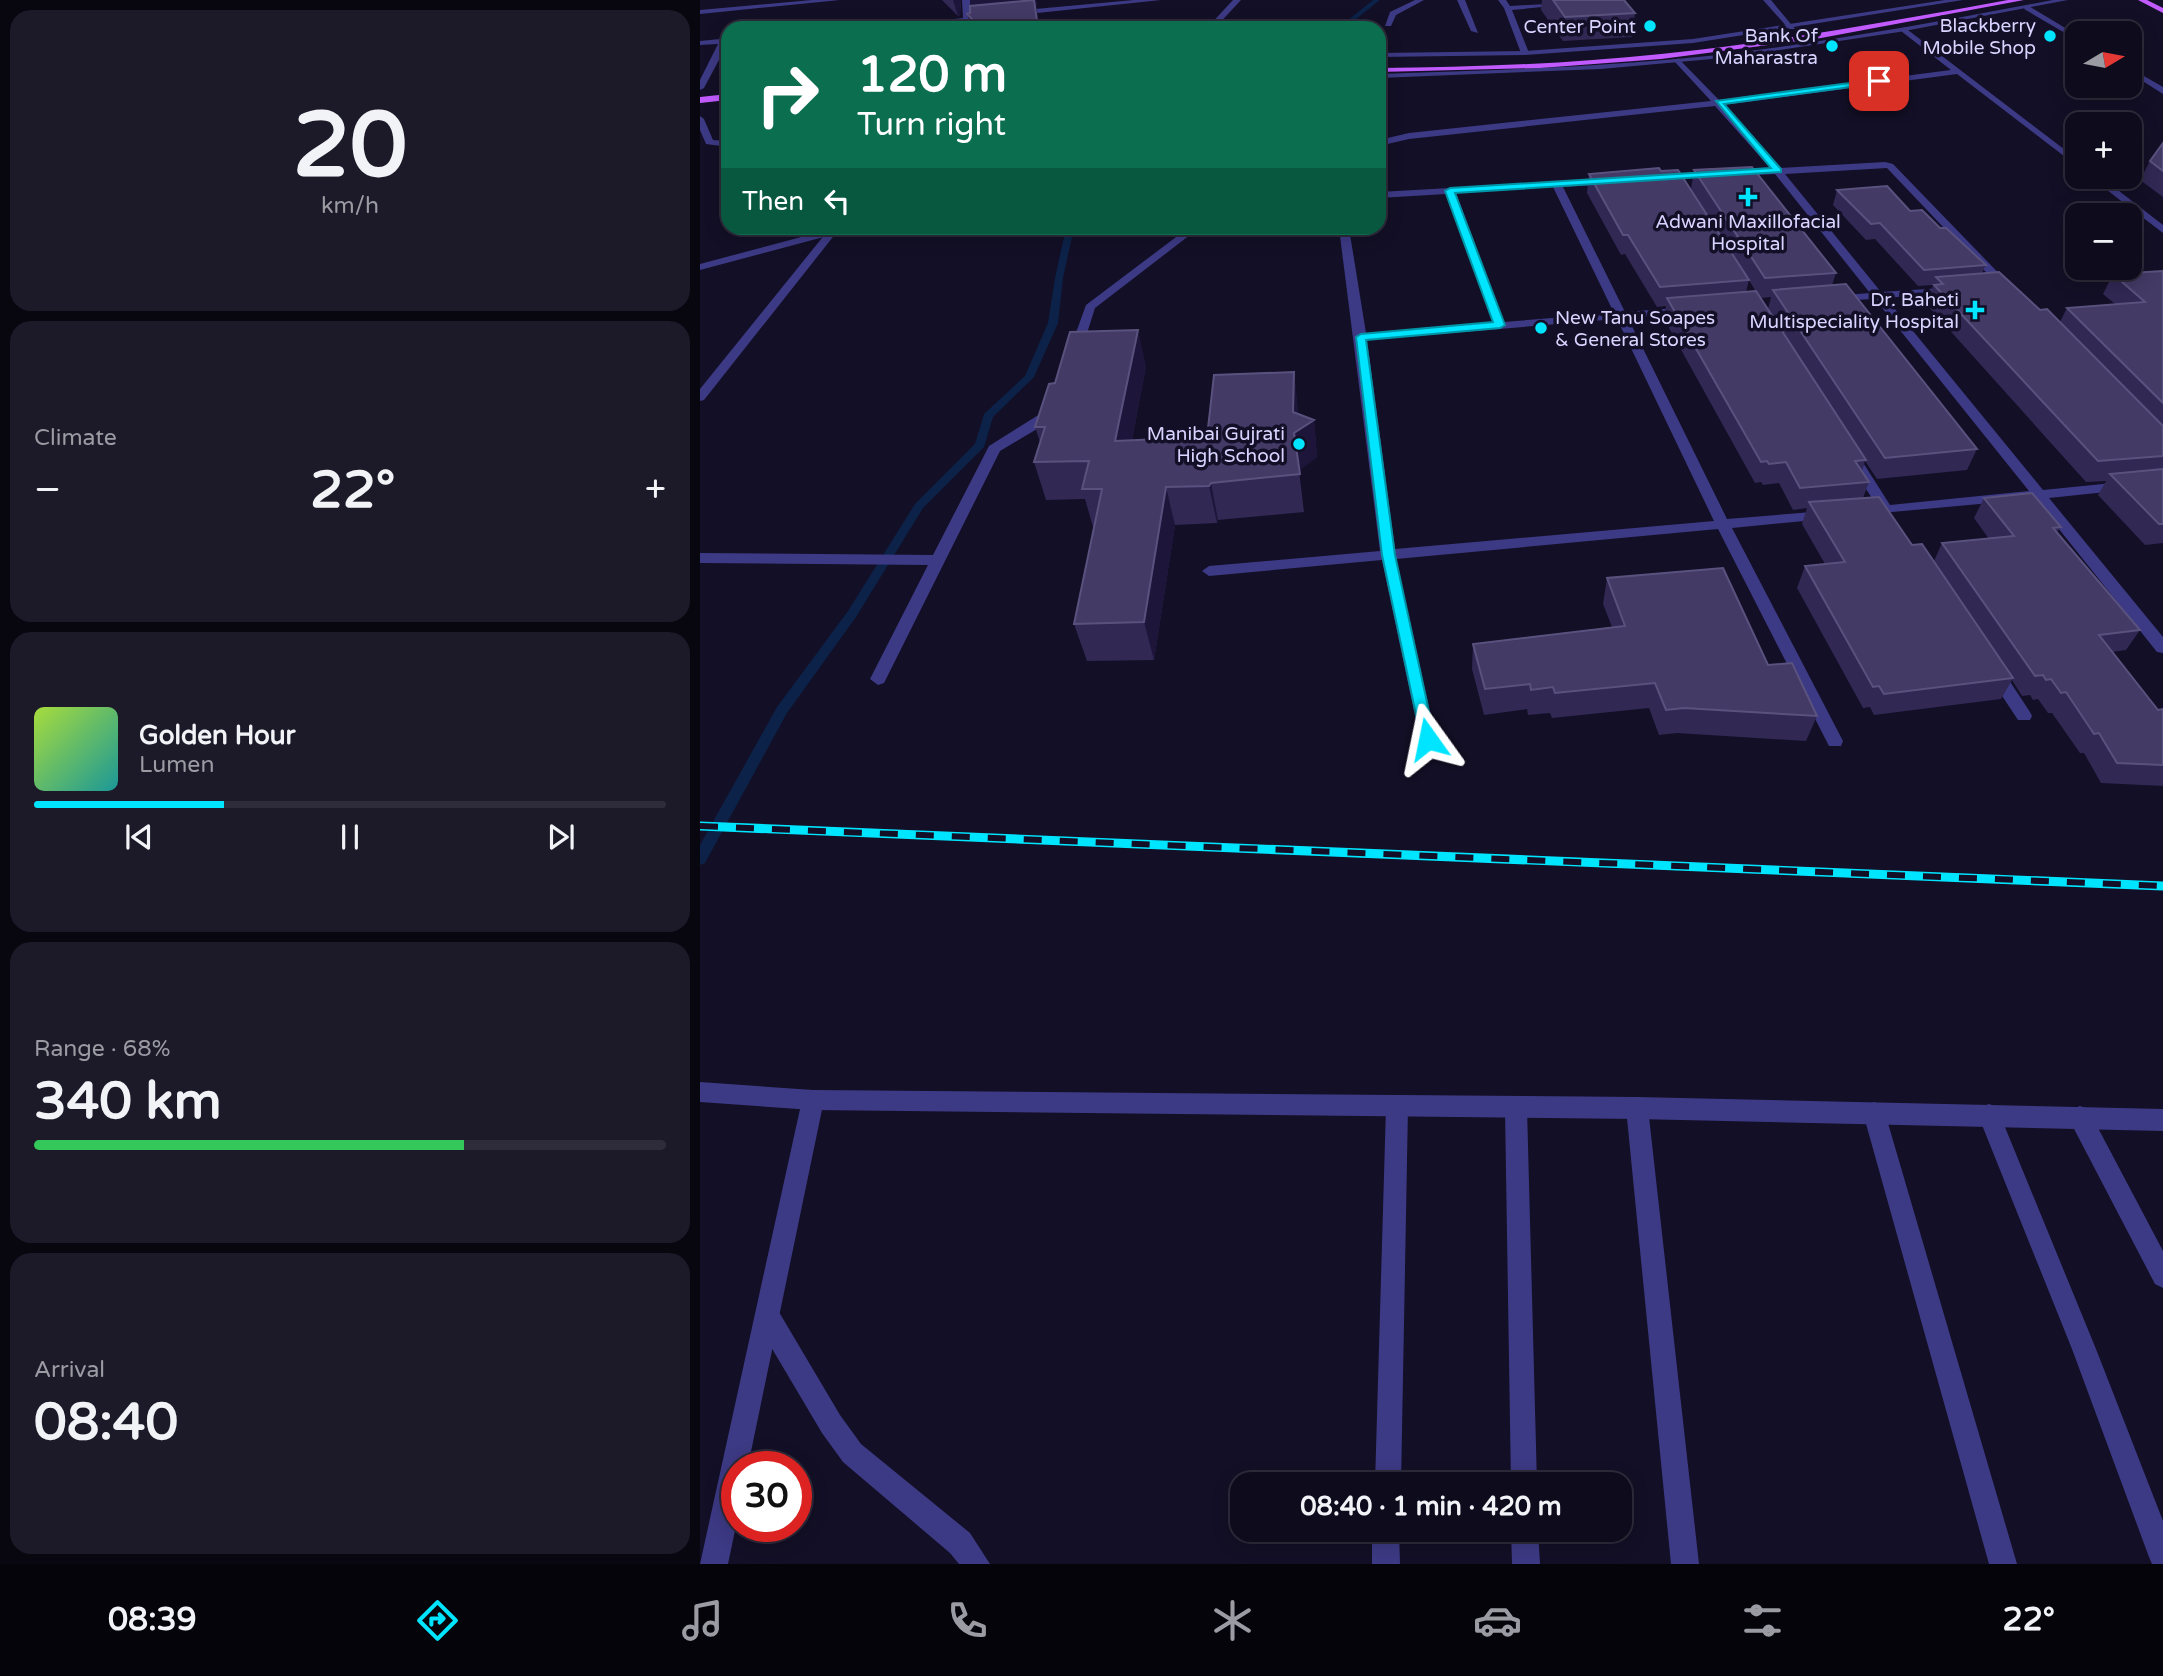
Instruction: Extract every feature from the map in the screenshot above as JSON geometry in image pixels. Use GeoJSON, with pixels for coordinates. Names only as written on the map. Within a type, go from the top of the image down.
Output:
{"type":"FeatureCollection","features":[{"type":"Feature","properties":{"kind":"main road"},"geometry":{"type":"LineString","coordinates":[[1386,63],[1530,59],[1700,46],[1982,0]]}},
{"type":"Feature","properties":{"kind":"main road"},"geometry":{"type":"LineString","coordinates":[[1386,70],[1566,64],[1700,52],[1827,34],[2020,0]]}},
{"type":"Feature","properties":{"kind":"main road"},"geometry":{"type":"LineString","coordinates":[[2142,0],[2163,11]]}},
{"type":"Feature","properties":{"kind":"main road"},"geometry":{"type":"LineString","coordinates":[[700,90],[721,88]]}},
{"type":"Feature","properties":{"kind":"main road"},"geometry":{"type":"LineString","coordinates":[[700,100],[721,98]]}},
{"type":"Feature","properties":{"kind":"street"},"geometry":{"type":"LineString","coordinates":[[731,21],[739,0]]}},
{"type":"Feature","properties":{"kind":"street"},"geometry":{"type":"LineString","coordinates":[[700,12],[836,0]]}},
{"type":"Feature","properties":{"kind":"street"},"geometry":{"type":"LineString","coordinates":[[966,0],[968,21]]}},
{"type":"Feature","properties":{"kind":"street"},"geometry":{"type":"LineString","coordinates":[[977,21],[1157,0]]}},
{"type":"Feature","properties":{"kind":"street"},"geometry":{"type":"LineString","coordinates":[[1218,21],[1237,0]]}},
{"type":"Feature","properties":{"kind":"street"},"geometry":{"type":"LineString","coordinates":[[1388,24],[1393,14],[1420,0]]}},
{"type":"Feature","properties":{"kind":"street"},"geometry":{"type":"LineString","coordinates":[[1461,0],[1475,30]]}},
{"type":"Feature","properties":{"kind":"street"},"geometry":{"type":"LineString","coordinates":[[1502,0],[1508,8],[1525,53]]}},
{"type":"Feature","properties":{"kind":"street"},"geometry":{"type":"LineString","coordinates":[[1508,8],[1611,0]]}},
{"type":"Feature","properties":{"kind":"street"},"geometry":{"type":"LineString","coordinates":[[1767,0],[1792,27]]}},
{"type":"Feature","properties":{"kind":"street"},"geometry":{"type":"LineString","coordinates":[[1386,55],[1525,53],[1693,41],[1959,0]]}},
{"type":"Feature","properties":{"kind":"street"},"geometry":{"type":"LineString","coordinates":[[1386,76],[1519,72],[1734,55],[1904,29],[2063,0]]}},
{"type":"Feature","properties":{"kind":"street"},"geometry":{"type":"LineString","coordinates":[[2027,7],[2065,31]]}},
{"type":"Feature","properties":{"kind":"street"},"geometry":{"type":"LineString","coordinates":[[1904,29],[2065,154]]}},
{"type":"Feature","properties":{"kind":"street"},"geometry":{"type":"LineString","coordinates":[[700,43],[721,41]]}},
{"type":"Feature","properties":{"kind":"street"},"geometry":{"type":"LineString","coordinates":[[700,90],[721,50]]}},
{"type":"Feature","properties":{"kind":"street"},"geometry":{"type":"LineString","coordinates":[[1678,60],[1777,170],[2163,649]]}},
{"type":"Feature","properties":{"kind":"street"},"geometry":{"type":"LineString","coordinates":[[1386,141],[1409,136],[1718,103],[1959,71]]}},
{"type":"Feature","properties":{"kind":"street"},"geometry":{"type":"LineString","coordinates":[[2142,78],[2163,91]]}},
{"type":"Feature","properties":{"kind":"street"},"geometry":{"type":"LineString","coordinates":[[700,119],[709,142],[721,143]]}},
{"type":"Feature","properties":{"kind":"street"},"geometry":{"type":"LineString","coordinates":[[1649,179],[1880,164],[1890,166],[2013,294]]}},
{"type":"Feature","properties":{"kind":"street"},"geometry":{"type":"LineString","coordinates":[[1675,177],[1682,189]]}},
{"type":"Feature","properties":{"kind":"street"},"geometry":{"type":"LineString","coordinates":[[1386,195],[1623,180]]}},
{"type":"Feature","properties":{"kind":"street"},"geometry":{"type":"LineString","coordinates":[[1557,184],[1723,525],[1835,741]]}},
{"type":"Feature","properties":{"kind":"street"},"geometry":{"type":"LineString","coordinates":[[2110,189],[2163,230]]}},
{"type":"Feature","properties":{"kind":"street"},"geometry":{"type":"LineString","coordinates":[[1450,191],[1500,325]]}},
{"type":"Feature","properties":{"kind":"street"},"geometry":{"type":"LineString","coordinates":[[700,267],[815,235]]}},
{"type":"Feature","properties":{"kind":"street"},"geometry":{"type":"LineString","coordinates":[[700,397],[829,235]]}},
{"type":"Feature","properties":{"kind":"street"},"geometry":{"type":"LineString","coordinates":[[1069,369],[1090,307],[1185,235]]}},
{"type":"Feature","properties":{"kind":"street"},"geometry":{"type":"LineString","coordinates":[[1345,235],[1361,337],[1388,555],[1428,739]]}},
{"type":"Feature","properties":{"kind":"street"},"geometry":{"type":"LineString","coordinates":[[1989,286],[2003,285]]}},
{"type":"Feature","properties":{"kind":"street"},"geometry":{"type":"LineString","coordinates":[[1824,300],[1961,288]]}},
{"type":"Feature","properties":{"kind":"street"},"geometry":{"type":"LineString","coordinates":[[1361,337],[1703,309]]}},
{"type":"Feature","properties":{"kind":"street"},"geometry":{"type":"LineString","coordinates":[[878,679],[931,560],[993,449],[1006,437],[1054,412],[1060,395]]}},
{"type":"Feature","properties":{"kind":"street"},"geometry":{"type":"LineString","coordinates":[[1850,453],[1890,515]]}},
{"type":"Feature","properties":{"kind":"street"},"geometry":{"type":"LineString","coordinates":[[1209,571],[1723,525],[1890,515],[2163,482]]}},
{"type":"Feature","properties":{"kind":"street"},"geometry":{"type":"LineString","coordinates":[[700,558],[931,560]]}},
{"type":"Feature","properties":{"kind":"street"},"geometry":{"type":"LineString","coordinates":[[1986,658],[2024,716]]}},
{"type":"Feature","properties":{"kind":"street"},"geometry":{"type":"LineString","coordinates":[[700,1092],[813,1100],[1637,1108],[2163,1120]]}},
{"type":"Feature","properties":{"kind":"street"},"geometry":{"type":"LineString","coordinates":[[714,1564],[813,1100]]}},
{"type":"Feature","properties":{"kind":"street"},"geometry":{"type":"LineString","coordinates":[[1388,1472],[1397,1107]]}},
{"type":"Feature","properties":{"kind":"street"},"geometry":{"type":"LineString","coordinates":[[1516,1108],[1524,1472]]}},
{"type":"Feature","properties":{"kind":"street"},"geometry":{"type":"LineString","coordinates":[[1637,1108],[1685,1564]]}},
{"type":"Feature","properties":{"kind":"street"},"geometry":{"type":"LineString","coordinates":[[1874,1113],[2003,1564]]}},
{"type":"Feature","properties":{"kind":"street"},"geometry":{"type":"LineString","coordinates":[[1989,1115],[2084,1349],[2163,1557]]}},
{"type":"Feature","properties":{"kind":"street"},"geometry":{"type":"LineString","coordinates":[[2080,1117],[2163,1276]]}},
{"type":"Feature","properties":{"kind":"street"},"geometry":{"type":"LineString","coordinates":[[767,1316],[831,1424],[852,1453],[960,1542],[976,1564]]}},
{"type":"Feature","properties":{"kind":"street"},"geometry":{"type":"LineString","coordinates":[[1385,1564],[1386,1542]]}},
{"type":"Feature","properties":{"kind":"street"},"geometry":{"type":"LineString","coordinates":[[1525,1542],[1526,1564]]}},
{"type":"Feature","properties":{"kind":"building"},"geometry":{"type":"Polygon","coordinates":[[[1034,0],[1037,21],[974,21],[967,14],[970,13],[970,6],[1034,0]]]}},
{"type":"Feature","properties":{"kind":"building"},"geometry":{"type":"Polygon","coordinates":[[[1553,0],[1624,0],[1635,13],[1565,17],[1553,0]]]}},
{"type":"Feature","properties":{"kind":"building"},"geometry":{"type":"Polygon","coordinates":[[[2163,143],[2163,171],[2150,161],[2163,143]]]}},
{"type":"Feature","properties":{"kind":"building"},"geometry":{"type":"Polygon","coordinates":[[[1752,167],[1836,273],[1765,278],[1694,170],[1752,167]]]}},
{"type":"Feature","properties":{"kind":"building"},"geometry":{"type":"Polygon","coordinates":[[[1659,168],[1661,171],[1678,170],[1749,280],[1660,287],[1628,235],[1623,235],[1589,174],[1659,168]]]}},
{"type":"Feature","properties":{"kind":"building"},"geometry":{"type":"Polygon","coordinates":[[[1887,186],[1910,211],[1922,210],[1986,265],[1924,270],[1880,223],[1871,224],[1837,190],[1887,186]]]}},
{"type":"Feature","properties":{"kind":"building"},"geometry":{"type":"Polygon","coordinates":[[[2163,271],[2163,403],[2067,308],[2145,302],[2120,280],[2142,280],[2142,272],[2163,271]]]}},
{"type":"Feature","properties":{"kind":"building"},"geometry":{"type":"Polygon","coordinates":[[[1999,272],[2040,310],[2047,309],[2163,426],[2163,456],[2098,461],[1934,285],[1943,284],[1936,277],[1999,272]]]}},
{"type":"Feature","properties":{"kind":"building"},"geometry":{"type":"Polygon","coordinates":[[[1846,284],[1977,449],[1885,458],[1773,290],[1846,284]]]}},
{"type":"Feature","properties":{"kind":"building"},"geometry":{"type":"Polygon","coordinates":[[[1756,291],[1866,460],[1855,461],[1869,482],[1800,488],[1786,462],[1761,462],[1667,298],[1756,291]]]}},
{"type":"Feature","properties":{"kind":"building"},"geometry":{"type":"Polygon","coordinates":[[[1138,330],[1115,441],[1207,437],[1214,375],[1294,372],[1293,412],[1314,420],[1294,433],[1300,474],[1211,483],[1209,486],[1166,487],[1144,622],[1074,624],[1102,489],[1082,489],[1089,461],[1034,462],[1045,427],[1035,427],[1049,384],[1055,383],[1070,332],[1138,330]]]}},
{"type":"Feature","properties":{"kind":"building"},"geometry":{"type":"Polygon","coordinates":[[[2163,469],[2163,524],[2159,524],[2110,474],[2163,469]]]}},
{"type":"Feature","properties":{"kind":"building"},"geometry":{"type":"Polygon","coordinates":[[[2032,493],[2061,527],[2053,528],[2140,630],[2099,635],[2158,710],[2163,709],[2163,765],[2117,763],[2099,733],[2094,734],[2066,692],[2061,693],[2051,679],[2046,680],[2043,675],[2035,676],[1942,543],[2014,536],[1984,498],[2032,493]]]}},
{"type":"Feature","properties":{"kind":"building"},"geometry":{"type":"Polygon","coordinates":[[[1879,497],[1912,545],[1922,544],[2013,678],[1884,694],[1879,686],[1873,687],[1805,566],[1845,562],[1809,502],[1879,497]]]}},
{"type":"Feature","properties":{"kind":"building"},"geometry":{"type":"Polygon","coordinates":[[[1723,568],[1768,665],[1792,663],[1817,716],[1684,708],[1666,710],[1655,683],[1555,693],[1553,687],[1531,690],[1530,684],[1485,689],[1473,644],[1625,626],[1607,578],[1723,568]]]}},
{"type":"Feature","properties":{"kind":"waterway"},"geometry":{"type":"LineString","coordinates":[[1350,21],[1377,0]]}},
{"type":"Feature","properties":{"kind":"waterway"},"geometry":{"type":"LineString","coordinates":[[700,859],[782,710],[852,614],[919,506],[980,445],[988,416],[1029,377],[1053,323],[1068,235]]}},
{"type":"Feature","properties":{"kind":"railway"},"geometry":{"type":"LineString","coordinates":[[700,826],[2163,886]]}},
{"type":"Feature","properties":{"kind":"place","name":"Center Point"},"geometry":{"type":"Point","coordinates":[1650,26]}},
{"type":"Feature","properties":{"kind":"place","name":"Blackberry Mobile Shop"},"geometry":{"type":"Point","coordinates":[2050,36]}},
{"type":"Feature","properties":{"kind":"place","name":"Bank Of Maharastra"},"geometry":{"type":"Point","coordinates":[1832,46]}},
{"type":"Feature","properties":{"kind":"place","name":"Adwani Maxillofacial Hospital"},"geometry":{"type":"Point","coordinates":[1748,197]}},
{"type":"Feature","properties":{"kind":"place","name":"Dr. Baheti Multispeciality Hospital"},"geometry":{"type":"Point","coordinates":[1975,310]}},
{"type":"Feature","properties":{"kind":"place","name":"New Tanu Soapes & General Stores"},"geometry":{"type":"Point","coordinates":[1541,328]}},
{"type":"Feature","properties":{"kind":"place","name":"Manibai Gujrati High School"},"geometry":{"type":"Point","coordinates":[1299,444]}},
{"type":"Feature","properties":{"kind":"route"},"geometry":{"type":"LineString","coordinates":[[1428,739],[1388,555],[1361,337],[1500,325],[1450,191],[1777,170],[1718,103],[1879,81]]}}]}
